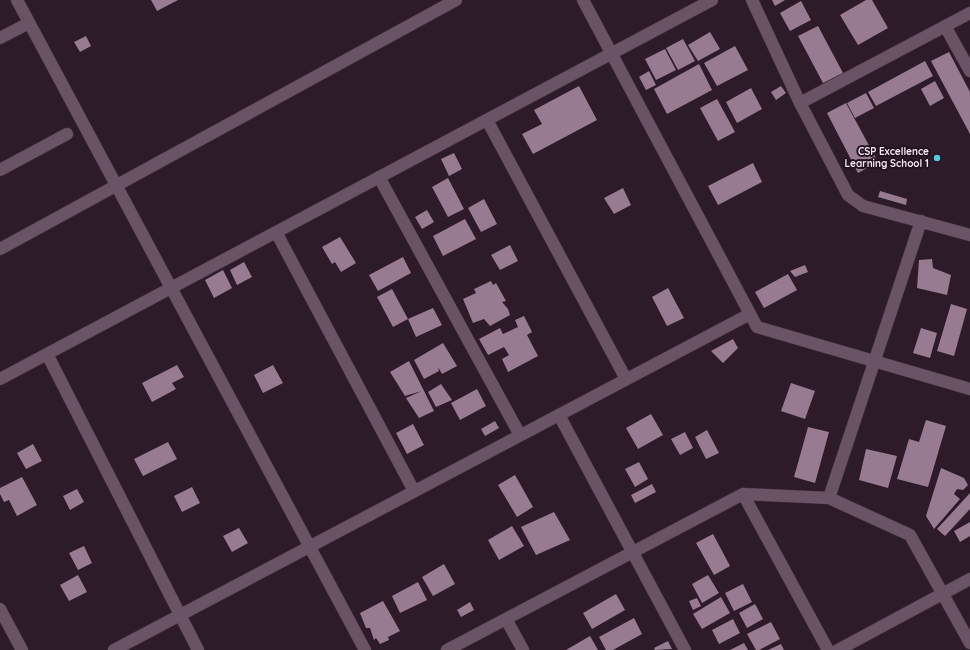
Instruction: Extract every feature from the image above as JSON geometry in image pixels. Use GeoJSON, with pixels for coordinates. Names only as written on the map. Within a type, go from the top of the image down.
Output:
{"type":"FeatureCollection","features":[{"type":"Feature","properties":{"kind":"street"},"geometry":{"type":"LineString","coordinates":[[17,0],[365,650]]}},
{"type":"Feature","properties":{"kind":"street"},"geometry":{"type":"LineString","coordinates":[[0,249],[456,0]]}},
{"type":"Feature","properties":{"kind":"street"},"geometry":{"type":"LineString","coordinates":[[584,0],[757,328],[970,389]]}},
{"type":"Feature","properties":{"kind":"street"},"geometry":{"type":"LineString","coordinates":[[0,379],[712,0]]}},
{"type":"Feature","properties":{"kind":"street"},"geometry":{"type":"LineString","coordinates":[[752,0],[800,103],[848,194],[863,206],[970,235]]}},
{"type":"Feature","properties":{"kind":"street"},"geometry":{"type":"LineString","coordinates":[[800,103],[970,13]]}},
{"type":"Feature","properties":{"kind":"street"},"geometry":{"type":"LineString","coordinates":[[0,38],[29,23]]}},
{"type":"Feature","properties":{"kind":"street"},"geometry":{"type":"LineString","coordinates":[[945,26],[970,71]]}},
{"type":"Feature","properties":{"kind":"street"},"geometry":{"type":"LineString","coordinates":[[487,120],[626,379]]}},
{"type":"Feature","properties":{"kind":"street"},"geometry":{"type":"LineString","coordinates":[[0,170],[67,134]]}},
{"type":"Feature","properties":{"kind":"street"},"geometry":{"type":"LineString","coordinates":[[379,177],[520,435]]}},
{"type":"Feature","properties":{"kind":"street"},"geometry":{"type":"LineString","coordinates":[[829,498],[921,221]]}},
{"type":"Feature","properties":{"kind":"street"},"geometry":{"type":"LineString","coordinates":[[276,232],[414,491]]}},
{"type":"Feature","properties":{"kind":"street"},"geometry":{"type":"LineString","coordinates":[[114,650],[750,314]]}},
{"type":"Feature","properties":{"kind":"street"},"geometry":{"type":"LineString","coordinates":[[47,354],[198,650]]}},
{"type":"Feature","properties":{"kind":"street"},"geometry":{"type":"LineString","coordinates":[[559,414],[685,650]]}},
{"type":"Feature","properties":{"kind":"street"},"geometry":{"type":"LineString","coordinates":[[744,494],[828,650]]}},
{"type":"Feature","properties":{"kind":"street"},"geometry":{"type":"LineString","coordinates":[[447,650],[744,494],[829,498],[910,535],[970,643]]}},
{"type":"Feature","properties":{"kind":"street"},"geometry":{"type":"LineString","coordinates":[[838,650],[970,579]]}},
{"type":"Feature","properties":{"kind":"street"},"geometry":{"type":"LineString","coordinates":[[0,609],[22,650]]}},
{"type":"Feature","properties":{"kind":"street"},"geometry":{"type":"LineString","coordinates":[[506,619],[523,650]]}},
{"type":"Feature","properties":{"kind":"building"},"geometry":{"type":"Polygon","coordinates":[[[151,0],[178,0],[157,11],[151,0]]]}},
{"type":"Feature","properties":{"kind":"building"},"geometry":{"type":"Polygon","coordinates":[[[772,0],[785,0],[775,6],[772,0]]]}},
{"type":"Feature","properties":{"kind":"building"},"geometry":{"type":"Polygon","coordinates":[[[866,0],[872,0],[888,28],[858,45],[840,15],[866,0]]]}},
{"type":"Feature","properties":{"kind":"building"},"geometry":{"type":"Polygon","coordinates":[[[801,1],[811,20],[790,31],[780,13],[801,1]]]}},
{"type":"Feature","properties":{"kind":"building"},"geometry":{"type":"Polygon","coordinates":[[[818,26],[843,73],[823,83],[798,36],[818,26]]]}},
{"type":"Feature","properties":{"kind":"building"},"geometry":{"type":"Polygon","coordinates":[[[710,32],[720,49],[698,61],[688,45],[710,32]]]}},
{"type":"Feature","properties":{"kind":"building"},"geometry":{"type":"Polygon","coordinates":[[[86,36],[91,46],[80,52],[74,42],[86,36]]]}},
{"type":"Feature","properties":{"kind":"building"},"geometry":{"type":"Polygon","coordinates":[[[683,39],[695,61],[678,70],[666,48],[683,39]]]}},
{"type":"Feature","properties":{"kind":"building"},"geometry":{"type":"Polygon","coordinates":[[[735,46],[748,70],[717,86],[704,63],[735,46]]]}},
{"type":"Feature","properties":{"kind":"building"},"geometry":{"type":"Polygon","coordinates":[[[665,49],[676,70],[656,80],[645,59],[665,49]]]}},
{"type":"Feature","properties":{"kind":"building"},"geometry":{"type":"Polygon","coordinates":[[[949,52],[970,92],[970,134],[931,61],[949,52]]]}},
{"type":"Feature","properties":{"kind":"building"},"geometry":{"type":"Polygon","coordinates":[[[925,61],[933,76],[876,106],[868,92],[925,61]]]}},
{"type":"Feature","properties":{"kind":"building"},"geometry":{"type":"Polygon","coordinates":[[[699,64],[712,90],[667,114],[654,89],[699,64]]]}},
{"type":"Feature","properties":{"kind":"building"},"geometry":{"type":"Polygon","coordinates":[[[649,71],[656,85],[646,90],[639,77],[649,71]]]}},
{"type":"Feature","properties":{"kind":"building"},"geometry":{"type":"Polygon","coordinates":[[[935,81],[944,98],[930,106],[921,89],[935,81]]]}},
{"type":"Feature","properties":{"kind":"building"},"geometry":{"type":"Polygon","coordinates":[[[579,86],[597,120],[533,154],[522,134],[542,124],[534,110],[579,86]]]}},
{"type":"Feature","properties":{"kind":"building"},"geometry":{"type":"Polygon","coordinates":[[[781,86],[786,93],[776,100],[771,92],[781,86]]]}},
{"type":"Feature","properties":{"kind":"building"},"geometry":{"type":"Polygon","coordinates":[[[751,88],[762,109],[737,123],[726,102],[751,88]]]}},
{"type":"Feature","properties":{"kind":"building"},"geometry":{"type":"Polygon","coordinates":[[[866,93],[874,108],[855,118],[847,103],[866,93]]]}},
{"type":"Feature","properties":{"kind":"building"},"geometry":{"type":"Polygon","coordinates":[[[717,99],[735,132],[718,141],[700,108],[717,99]]]}},
{"type":"Feature","properties":{"kind":"building"},"geometry":{"type":"Polygon","coordinates":[[[846,103],[878,162],[858,173],[827,113],[846,103]]]}},
{"type":"Feature","properties":{"kind":"building"},"geometry":{"type":"Polygon","coordinates":[[[454,153],[462,169],[449,176],[441,159],[454,153]]]}},
{"type":"Feature","properties":{"kind":"building"},"geometry":{"type":"Polygon","coordinates":[[[753,163],[762,182],[718,205],[708,186],[753,163]]]}},
{"type":"Feature","properties":{"kind":"building"},"geometry":{"type":"Polygon","coordinates":[[[448,178],[464,209],[448,217],[432,187],[448,178]]]}},
{"type":"Feature","properties":{"kind":"building"},"geometry":{"type":"Polygon","coordinates":[[[623,188],[631,205],[614,214],[604,198],[623,188]]]}},
{"type":"Feature","properties":{"kind":"building"},"geometry":{"type":"Polygon","coordinates":[[[880,191],[907,199],[906,205],[878,197],[880,191]]]}},
{"type":"Feature","properties":{"kind":"building"},"geometry":{"type":"Polygon","coordinates":[[[484,199],[497,224],[481,232],[468,208],[484,199]]]}},
{"type":"Feature","properties":{"kind":"building"},"geometry":{"type":"Polygon","coordinates":[[[427,210],[434,222],[422,229],[415,217],[427,210]]]}},
{"type":"Feature","properties":{"kind":"building"},"geometry":{"type":"Polygon","coordinates":[[[465,219],[476,239],[443,256],[433,236],[465,219]]]}},
{"type":"Feature","properties":{"kind":"building"},"geometry":{"type":"Polygon","coordinates":[[[340,237],[356,263],[341,272],[335,262],[332,264],[322,247],[340,237]]]}},
{"type":"Feature","properties":{"kind":"building"},"geometry":{"type":"Polygon","coordinates":[[[510,245],[518,261],[500,270],[491,255],[510,245]]]}},
{"type":"Feature","properties":{"kind":"building"},"geometry":{"type":"Polygon","coordinates":[[[403,257],[411,273],[378,291],[369,275],[403,257]]]}},
{"type":"Feature","properties":{"kind":"building"},"geometry":{"type":"Polygon","coordinates":[[[932,259],[933,268],[951,275],[947,295],[917,288],[919,260],[932,259]]]}},
{"type":"Feature","properties":{"kind":"building"},"geometry":{"type":"Polygon","coordinates":[[[244,262],[252,277],[237,285],[230,270],[244,262]]]}},
{"type":"Feature","properties":{"kind":"building"},"geometry":{"type":"Polygon","coordinates":[[[805,265],[808,272],[795,277],[790,271],[805,265]]]}},
{"type":"Feature","properties":{"kind":"building"},"geometry":{"type":"Polygon","coordinates":[[[223,270],[232,288],[214,298],[205,280],[223,270]]]}},
{"type":"Feature","properties":{"kind":"building"},"geometry":{"type":"Polygon","coordinates":[[[788,274],[797,290],[764,308],[755,292],[788,274]]]}},
{"type":"Feature","properties":{"kind":"building"},"geometry":{"type":"Polygon","coordinates":[[[491,281],[493,285],[496,283],[506,301],[502,302],[508,309],[510,315],[490,326],[484,319],[473,323],[463,299],[476,293],[474,289],[491,281]]]}},
{"type":"Feature","properties":{"kind":"building"},"geometry":{"type":"Polygon","coordinates":[[[668,288],[684,318],[667,326],[652,297],[668,288]]]}},
{"type":"Feature","properties":{"kind":"building"},"geometry":{"type":"Polygon","coordinates":[[[392,289],[408,319],[393,327],[377,297],[392,289]]]}},
{"type":"Feature","properties":{"kind":"building"},"geometry":{"type":"Polygon","coordinates":[[[951,304],[967,309],[954,356],[937,351],[951,304]]]}},
{"type":"Feature","properties":{"kind":"building"},"geometry":{"type":"Polygon","coordinates":[[[433,308],[442,325],[416,337],[408,319],[433,308]]]}},
{"type":"Feature","properties":{"kind":"building"},"geometry":{"type":"Polygon","coordinates":[[[524,316],[532,332],[527,335],[538,356],[508,372],[502,359],[509,355],[504,347],[488,355],[479,339],[500,328],[503,334],[518,327],[515,320],[524,316]]]}},
{"type":"Feature","properties":{"kind":"building"},"geometry":{"type":"Polygon","coordinates":[[[921,328],[937,333],[930,358],[913,353],[921,328]]]}},
{"type":"Feature","properties":{"kind":"building"},"geometry":{"type":"Polygon","coordinates":[[[733,339],[738,348],[723,363],[711,351],[733,339]]]}},
{"type":"Feature","properties":{"kind":"building"},"geometry":{"type":"Polygon","coordinates":[[[443,343],[457,366],[442,374],[438,367],[439,371],[424,379],[414,360],[443,343]]]}},
{"type":"Feature","properties":{"kind":"building"},"geometry":{"type":"Polygon","coordinates":[[[409,361],[434,411],[419,418],[406,398],[422,391],[405,396],[390,372],[409,361]]]}},
{"type":"Feature","properties":{"kind":"building"},"geometry":{"type":"Polygon","coordinates":[[[177,365],[184,377],[172,383],[176,389],[152,402],[142,383],[177,365]]]}},
{"type":"Feature","properties":{"kind":"building"},"geometry":{"type":"Polygon","coordinates":[[[273,365],[283,383],[263,393],[254,375],[273,365]]]}},
{"type":"Feature","properties":{"kind":"building"},"geometry":{"type":"Polygon","coordinates":[[[791,383],[815,391],[805,419],[781,411],[791,383]]]}},
{"type":"Feature","properties":{"kind":"building"},"geometry":{"type":"Polygon","coordinates":[[[441,384],[452,400],[436,407],[428,392],[441,384]]]}},
{"type":"Feature","properties":{"kind":"building"},"geometry":{"type":"Polygon","coordinates":[[[477,389],[486,406],[460,420],[451,403],[477,389]]]}},
{"type":"Feature","properties":{"kind":"building"},"geometry":{"type":"Polygon","coordinates":[[[651,414],[663,435],[638,449],[626,428],[651,414]]]}},
{"type":"Feature","properties":{"kind":"building"},"geometry":{"type":"Polygon","coordinates":[[[926,420],[946,426],[928,487],[897,479],[909,439],[919,442],[926,420]]]}},
{"type":"Feature","properties":{"kind":"building"},"geometry":{"type":"Polygon","coordinates":[[[495,421],[499,428],[485,436],[481,429],[495,421]]]}},
{"type":"Feature","properties":{"kind":"building"},"geometry":{"type":"Polygon","coordinates":[[[413,424],[424,445],[407,454],[396,433],[413,424]]]}},
{"type":"Feature","properties":{"kind":"building"},"geometry":{"type":"Polygon","coordinates":[[[808,427],[829,432],[815,483],[794,477],[808,427]]]}},
{"type":"Feature","properties":{"kind":"building"},"geometry":{"type":"Polygon","coordinates":[[[707,430],[719,453],[706,459],[695,437],[707,430]]]}},
{"type":"Feature","properties":{"kind":"building"},"geometry":{"type":"Polygon","coordinates":[[[685,432],[693,448],[680,455],[671,439],[685,432]]]}},
{"type":"Feature","properties":{"kind":"building"},"geometry":{"type":"Polygon","coordinates":[[[168,442],[177,459],[143,476],[134,459],[168,442]]]}},
{"type":"Feature","properties":{"kind":"building"},"geometry":{"type":"Polygon","coordinates":[[[33,444],[42,461],[26,469],[17,453],[33,444]]]}},
{"type":"Feature","properties":{"kind":"building"},"geometry":{"type":"Polygon","coordinates":[[[866,449],[897,456],[888,488],[859,480],[866,449]]]}},
{"type":"Feature","properties":{"kind":"building"},"geometry":{"type":"Polygon","coordinates":[[[639,462],[648,479],[635,487],[625,469],[639,462]]]}},
{"type":"Feature","properties":{"kind":"building"},"geometry":{"type":"Polygon","coordinates":[[[941,468],[964,478],[968,485],[963,490],[957,489],[954,494],[960,499],[934,529],[926,516],[941,468]]]}},
{"type":"Feature","properties":{"kind":"building"},"geometry":{"type":"Polygon","coordinates":[[[515,475],[533,507],[517,517],[498,485],[515,475]]]}},
{"type":"Feature","properties":{"kind":"building"},"geometry":{"type":"Polygon","coordinates":[[[22,477],[37,505],[17,516],[9,500],[4,502],[0,494],[0,488],[22,477]]]}},
{"type":"Feature","properties":{"kind":"building"},"geometry":{"type":"Polygon","coordinates":[[[652,484],[656,492],[635,503],[631,495],[652,484]]]}},
{"type":"Feature","properties":{"kind":"building"},"geometry":{"type":"Polygon","coordinates":[[[192,487],[200,503],[182,512],[174,496],[192,487]]]}},
{"type":"Feature","properties":{"kind":"building"},"geometry":{"type":"Polygon","coordinates":[[[77,489],[84,502],[70,510],[63,496],[77,489]]]}},
{"type":"Feature","properties":{"kind":"building"},"geometry":{"type":"Polygon","coordinates":[[[970,493],[970,509],[945,536],[937,529],[970,493]]]}},
{"type":"Feature","properties":{"kind":"building"},"geometry":{"type":"Polygon","coordinates":[[[554,512],[570,540],[536,555],[521,527],[554,512]]]}},
{"type":"Feature","properties":{"kind":"building"},"geometry":{"type":"Polygon","coordinates":[[[970,522],[970,536],[960,542],[954,531],[970,522]]]}},
{"type":"Feature","properties":{"kind":"building"},"geometry":{"type":"Polygon","coordinates":[[[512,526],[524,546],[499,560],[488,540],[512,526]]]}},
{"type":"Feature","properties":{"kind":"building"},"geometry":{"type":"Polygon","coordinates":[[[239,528],[248,543],[232,552],[223,536],[239,528]]]}},
{"type":"Feature","properties":{"kind":"building"},"geometry":{"type":"Polygon","coordinates":[[[713,534],[730,566],[714,575],[696,543],[713,534]]]}},
{"type":"Feature","properties":{"kind":"building"},"geometry":{"type":"Polygon","coordinates":[[[84,546],[92,563],[78,570],[69,553],[84,546]]]}},
{"type":"Feature","properties":{"kind":"building"},"geometry":{"type":"Polygon","coordinates":[[[444,564],[455,584],[433,596],[422,577],[444,564]]]}},
{"type":"Feature","properties":{"kind":"building"},"geometry":{"type":"Polygon","coordinates":[[[78,575],[87,592],[69,601],[60,585],[78,575]]]}},
{"type":"Feature","properties":{"kind":"building"},"geometry":{"type":"Polygon","coordinates":[[[708,575],[719,593],[702,603],[692,584],[708,575]]]}},
{"type":"Feature","properties":{"kind":"building"},"geometry":{"type":"Polygon","coordinates":[[[418,582],[427,600],[400,613],[392,596],[418,582]]]}},
{"type":"Feature","properties":{"kind":"building"},"geometry":{"type":"Polygon","coordinates":[[[743,584],[752,602],[734,611],[725,593],[743,584]]]}},
{"type":"Feature","properties":{"kind":"building"},"geometry":{"type":"Polygon","coordinates":[[[616,594],[625,610],[592,629],[583,613],[616,594]]]}},
{"type":"Feature","properties":{"kind":"building"},"geometry":{"type":"Polygon","coordinates":[[[721,597],[730,613],[702,629],[693,614],[721,597]]]}},
{"type":"Feature","properties":{"kind":"building"},"geometry":{"type":"Polygon","coordinates":[[[697,598],[701,606],[693,610],[689,601],[697,598]]]}},
{"type":"Feature","properties":{"kind":"building"},"geometry":{"type":"Polygon","coordinates":[[[383,601],[400,631],[388,637],[389,640],[380,644],[376,638],[374,640],[370,628],[366,628],[360,613],[383,601]]]}},
{"type":"Feature","properties":{"kind":"building"},"geometry":{"type":"Polygon","coordinates":[[[470,602],[474,610],[461,617],[457,610],[470,602]]]}},
{"type":"Feature","properties":{"kind":"building"},"geometry":{"type":"Polygon","coordinates":[[[755,604],[763,619],[747,628],[739,613],[755,604]]]}},
{"type":"Feature","properties":{"kind":"building"},"geometry":{"type":"Polygon","coordinates":[[[634,618],[642,634],[613,650],[606,650],[599,637],[634,618]]]}},
{"type":"Feature","properties":{"kind":"building"},"geometry":{"type":"Polygon","coordinates":[[[733,619],[740,633],[719,644],[712,630],[733,619]]]}},
{"type":"Feature","properties":{"kind":"building"},"geometry":{"type":"Polygon","coordinates":[[[771,622],[780,639],[759,650],[756,650],[747,634],[771,622]]]}},
{"type":"Feature","properties":{"kind":"building"},"geometry":{"type":"Polygon","coordinates":[[[590,636],[598,650],[566,650],[590,636]]]}},
{"type":"Feature","properties":{"kind":"building"},"geometry":{"type":"Polygon","coordinates":[[[668,641],[672,649],[655,650],[654,648],[668,641]]]}},
{"type":"Feature","properties":{"kind":"building"},"geometry":{"type":"Polygon","coordinates":[[[744,643],[748,650],[730,650],[744,643]]]}},
{"type":"Feature","properties":{"kind":"building"},"geometry":{"type":"Polygon","coordinates":[[[781,644],[784,650],[768,650],[781,644]]]}},
{"type":"Feature","properties":{"kind":"place","name":"CSP Excellence Learning School 1"},"geometry":{"type":"Point","coordinates":[937,158]}}]}
